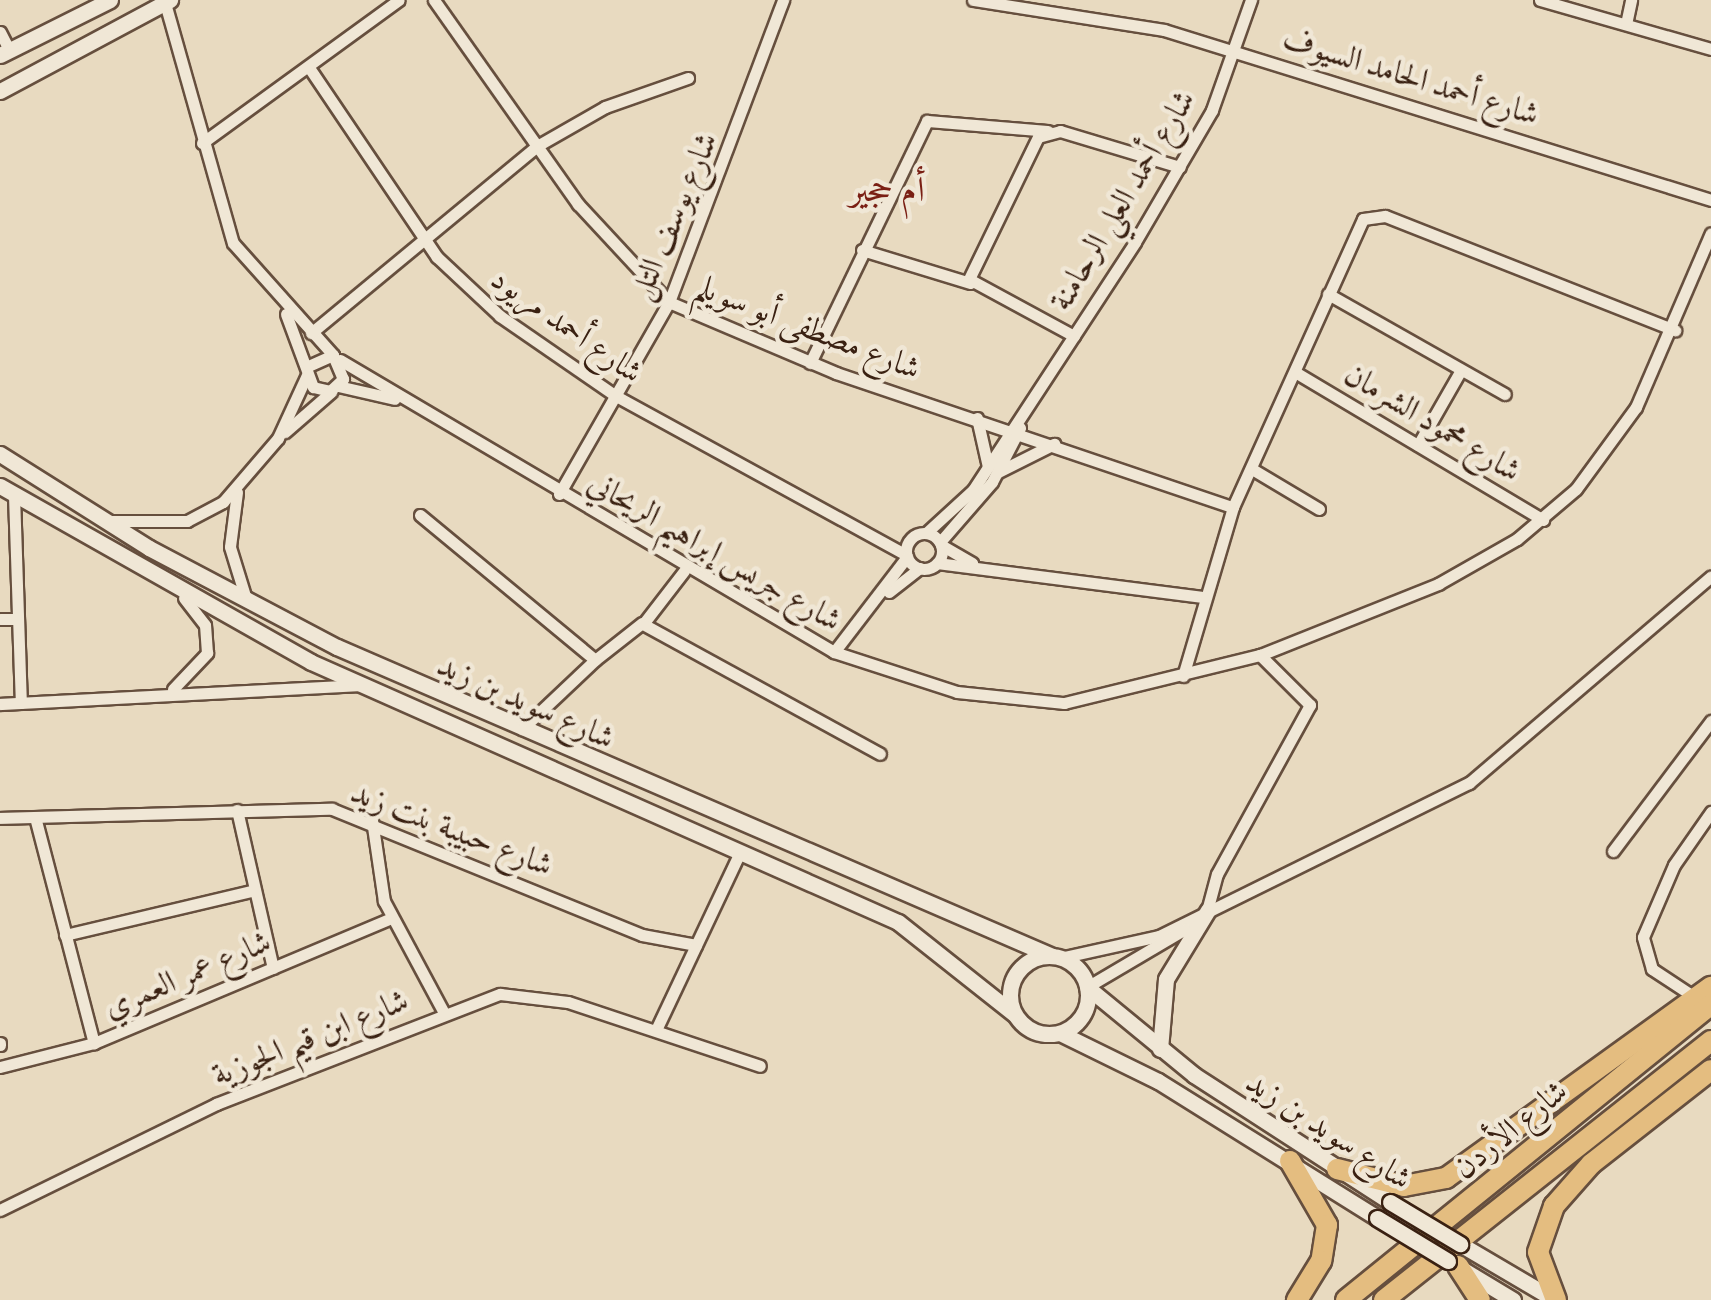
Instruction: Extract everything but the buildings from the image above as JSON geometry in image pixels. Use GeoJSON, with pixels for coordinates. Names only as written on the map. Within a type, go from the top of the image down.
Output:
{"type":"FeatureCollection","features":[{"type":"Feature","properties":{"kind":"highway"},"geometry":{"type":"LineString","coordinates":[[1337,1169],[1404,1186],[1446,1178],[1706,998]]}},
{"type":"Feature","properties":{"kind":"highway","name":"شارع الأردن"},"geometry":{"type":"LineString","coordinates":[[1346,1300],[1706,998]]}},
{"type":"Feature","properties":{"kind":"highway","name":"شارع الأردن"},"geometry":{"type":"LineString","coordinates":[[1384,1300],[1711,1040]]}},
{"type":"Feature","properties":{"kind":"highway"},"geometry":{"type":"LineString","coordinates":[[1555,1300],[1538,1252],[1554,1206],[1591,1164],[1711,1070]]}},
{"type":"Feature","properties":{"kind":"highway"},"geometry":{"type":"LineString","coordinates":[[1290,1161],[1327,1225],[1316,1272],[1297,1300]]}},
{"type":"Feature","properties":{"kind":"highway"},"geometry":{"type":"LineString","coordinates":[[1453,1264],[1480,1300]]}},
{"type":"Feature","properties":{"kind":"main road"},"geometry":{"type":"LineString","coordinates":[[2,54],[110,0]]}},
{"type":"Feature","properties":{"kind":"main road"},"geometry":{"type":"LineString","coordinates":[[0,91],[167,1]]}},
{"type":"Feature","properties":{"kind":"main road","name":"شارع سويد بن زيد"},"geometry":{"type":"LineString","coordinates":[[0,454],[102,521],[248,604],[522,729],[1056,957]]}},
{"type":"Feature","properties":{"kind":"main road","name":"شارع سويد بن زيد"},"geometry":{"type":"LineString","coordinates":[[7,490],[184,598],[362,684],[898,922],[1014,1014]]}},
{"type":"Feature","properties":{"kind":"main road"},"geometry":{"type":"LineString","coordinates":[[1160,1049],[1166,979],[1208,910]]}},
{"type":"Feature","properties":{"kind":"main road"},"geometry":{"type":"LineString","coordinates":[[1056,957],[1087,987],[1079,1020],[1060,1032],[1039,1033],[1014,1014],[1010,991],[1020,969],[1056,957]]}},
{"type":"Feature","properties":{"kind":"main road","name":"شارع سويد بن زيد"},"geometry":{"type":"LineString","coordinates":[[1087,987],[1160,1049],[1337,1169],[1555,1300]]}},
{"type":"Feature","properties":{"kind":"main road","name":"شارع سويد بن زيد"},"geometry":{"type":"LineString","coordinates":[[1060,1032],[1290,1161],[1514,1300]]}},
{"type":"Feature","properties":{"kind":"street"},"geometry":{"type":"LineString","coordinates":[[202,144],[310,69],[399,0]]}},
{"type":"Feature","properties":{"kind":"street","name":"شارع مصطفى أبو سويلم"},"geometry":{"type":"LineString","coordinates":[[434,0],[537,146],[669,302],[810,363],[1233,507]]}},
{"type":"Feature","properties":{"kind":"street","name":"شارع يوسف التل"},"geometry":{"type":"LineString","coordinates":[[560,494],[669,302],[783,0]]}},
{"type":"Feature","properties":{"kind":"street","name":"شارع أحمد الحامد السيوف"},"geometry":{"type":"LineString","coordinates":[[973,0],[1100,15],[1234,51],[1711,200]]}},
{"type":"Feature","properties":{"kind":"street","name":"شارع أحمد العلي الرحامنة"},"geometry":{"type":"LineString","coordinates":[[940,544],[993,470],[1180,167],[1234,51],[1251,0]]}},
{"type":"Feature","properties":{"kind":"street"},"geometry":{"type":"LineString","coordinates":[[1540,0],[1711,49]]}},
{"type":"Feature","properties":{"kind":"street"},"geometry":{"type":"LineString","coordinates":[[1626,24],[1631,0]]}},
{"type":"Feature","properties":{"kind":"street","name":"شارع جريس إبراهيم الريحاني"},"geometry":{"type":"LineString","coordinates":[[167,1],[202,144],[233,243],[281,306],[336,358],[684,570],[834,652],[933,686],[1018,702],[1064,703],[1260,654],[1438,584],[1542,520],[1603,456],[1675,330],[1711,234]]}},
{"type":"Feature","properties":{"kind":"street"},"geometry":{"type":"LineString","coordinates":[[0,32],[2,54]]}},
{"type":"Feature","properties":{"kind":"street","name":"شارع أحمد مريود"},"geometry":{"type":"LineString","coordinates":[[310,69],[423,238],[471,292],[616,396],[874,531],[907,556]]}},
{"type":"Feature","properties":{"kind":"street"},"geometry":{"type":"LineString","coordinates":[[312,333],[537,146],[619,100],[688,78]]}},
{"type":"Feature","properties":{"kind":"street"},"geometry":{"type":"LineString","coordinates":[[810,363],[862,250],[936,115],[1048,130],[1180,167]]}},
{"type":"Feature","properties":{"kind":"street"},"geometry":{"type":"LineString","coordinates":[[970,283],[988,231],[1048,130]]}},
{"type":"Feature","properties":{"kind":"street"},"geometry":{"type":"LineString","coordinates":[[1183,676],[1201,598],[1233,507],[1358,226],[1385,216],[1675,330]]}},
{"type":"Feature","properties":{"kind":"street"},"geometry":{"type":"LineString","coordinates":[[862,250],[970,283],[1074,336]]}},
{"type":"Feature","properties":{"kind":"street"},"geometry":{"type":"LineString","coordinates":[[1328,294],[1505,394]]}},
{"type":"Feature","properties":{"kind":"street","name":"شارع جريس إبراهيم الريحاني"},"geometry":{"type":"LineString","coordinates":[[281,306],[317,389],[336,388],[404,401]]}},
{"type":"Feature","properties":{"kind":"street"},"geometry":{"type":"LineString","coordinates":[[102,521],[186,521],[237,492],[278,438],[336,388],[336,358],[308,370],[278,438]]}},
{"type":"Feature","properties":{"kind":"street"},"geometry":{"type":"LineString","coordinates":[[1418,445],[1460,370]]}},
{"type":"Feature","properties":{"kind":"street","name":"شارع محمود الشرمان"},"geometry":{"type":"LineString","coordinates":[[1296,372],[1542,520]]}},
{"type":"Feature","properties":{"kind":"street"},"geometry":{"type":"LineString","coordinates":[[977,418],[993,470]]}},
{"type":"Feature","properties":{"kind":"street","name":"شارع أحمد العلي الرحامنة"},"geometry":{"type":"LineString","coordinates":[[926,533],[993,470],[1054,444]]}},
{"type":"Feature","properties":{"kind":"street"},"geometry":{"type":"LineString","coordinates":[[1252,469],[1319,508]]}},
{"type":"Feature","properties":{"kind":"street"},"geometry":{"type":"LineString","coordinates":[[7,490],[21,703]]}},
{"type":"Feature","properties":{"kind":"street"},"geometry":{"type":"LineString","coordinates":[[237,492],[230,547],[248,604]]}},
{"type":"Feature","properties":{"kind":"street"},"geometry":{"type":"LineString","coordinates":[[420,515],[595,660]]}},
{"type":"Feature","properties":{"kind":"street","name":"شارع أحمد مريود"},"geometry":{"type":"LineString","coordinates":[[874,531],[910,539]]}},
{"type":"Feature","properties":{"kind":"street"},"geometry":{"type":"LineString","coordinates":[[882,598],[907,556],[910,539],[926,533],[972,564]]}},
{"type":"Feature","properties":{"kind":"street"},"geometry":{"type":"LineString","coordinates":[[937,563],[940,544]]}},
{"type":"Feature","properties":{"kind":"street"},"geometry":{"type":"LineString","coordinates":[[907,556],[920,568]]}},
{"type":"Feature","properties":{"kind":"street"},"geometry":{"type":"LineString","coordinates":[[834,652],[882,598],[920,568],[937,563],[972,564],[1201,598]]}},
{"type":"Feature","properties":{"kind":"street"},"geometry":{"type":"LineString","coordinates":[[522,729],[595,660],[642,623],[684,570]]}},
{"type":"Feature","properties":{"kind":"street"},"geometry":{"type":"LineString","coordinates":[[1056,957],[1142,943],[1469,783],[1711,576]]}},
{"type":"Feature","properties":{"kind":"street"},"geometry":{"type":"LineString","coordinates":[[169,691],[197,674],[207,653],[205,625],[184,598]]}},
{"type":"Feature","properties":{"kind":"street"},"geometry":{"type":"LineString","coordinates":[[0,619],[18,619]]}},
{"type":"Feature","properties":{"kind":"street"},"geometry":{"type":"LineString","coordinates":[[642,623],[880,754]]}},
{"type":"Feature","properties":{"kind":"street"},"geometry":{"type":"LineString","coordinates":[[1087,987],[1208,910],[1218,874],[1310,705],[1260,654]]}},
{"type":"Feature","properties":{"kind":"street"},"geometry":{"type":"LineString","coordinates":[[0,704],[169,691],[362,684]]}},
{"type":"Feature","properties":{"kind":"street"},"geometry":{"type":"LineString","coordinates":[[1613,851],[1711,720]]}},
{"type":"Feature","properties":{"kind":"street","name":"شارع حبيبة بنت زيد"},"geometry":{"type":"LineString","coordinates":[[0,818],[319,807],[372,820],[642,936],[696,945]]}},
{"type":"Feature","properties":{"kind":"street"},"geometry":{"type":"LineString","coordinates":[[237,810],[274,968]]}},
{"type":"Feature","properties":{"kind":"street"},"geometry":{"type":"LineString","coordinates":[[1706,998],[1652,968],[1642,937],[1674,864],[1711,812]]}},
{"type":"Feature","properties":{"kind":"street"},"geometry":{"type":"LineString","coordinates":[[35,817],[94,1042]]}},
{"type":"Feature","properties":{"kind":"street"},"geometry":{"type":"LineString","coordinates":[[372,820],[391,918],[444,1012]]}},
{"type":"Feature","properties":{"kind":"street"},"geometry":{"type":"LineString","coordinates":[[656,1030],[740,852]]}},
{"type":"Feature","properties":{"kind":"street"},"geometry":{"type":"LineString","coordinates":[[66,935],[255,890]]}},
{"type":"Feature","properties":{"kind":"street","name":"شارع عمر العمري"},"geometry":{"type":"LineString","coordinates":[[0,1068],[94,1042],[391,918]]}},
{"type":"Feature","properties":{"kind":"street","name":"شارع ابن قيم الجوزية"},"geometry":{"type":"LineString","coordinates":[[0,1210],[216,1104],[444,1012],[524,994],[656,1030],[760,1066]]}},
{"type":"Feature","properties":{"kind":"district","name":"أم حجير"},"geometry":{"type":"Point","coordinates":[887,189]}}]}
